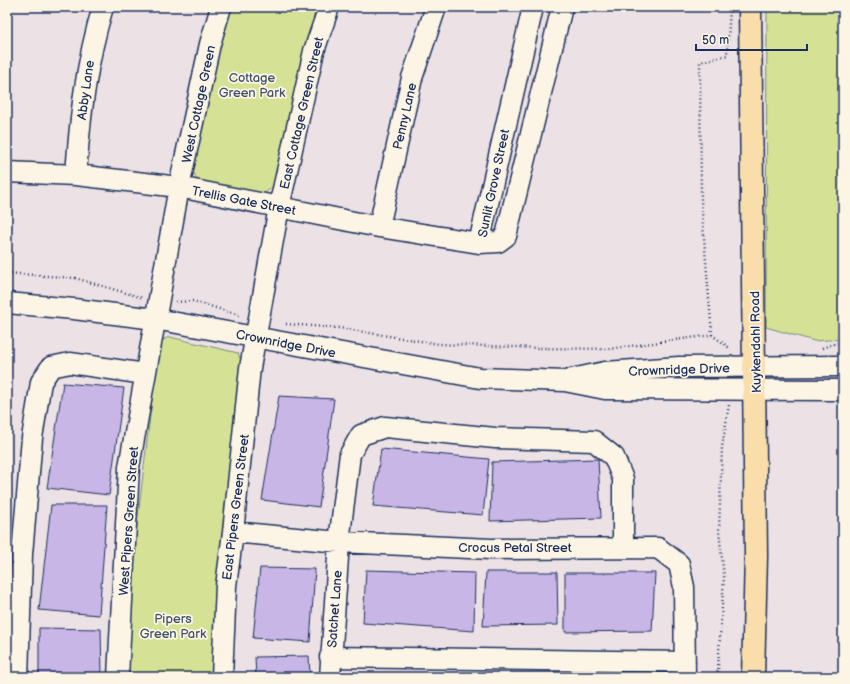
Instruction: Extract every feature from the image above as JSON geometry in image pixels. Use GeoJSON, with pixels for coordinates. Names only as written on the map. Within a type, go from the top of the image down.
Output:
{"type":"FeatureCollection","features":[{"type":"Feature","properties":{"kind":"main road","name":"Kuykendahl Road"},"geometry":{"type":"LineString","coordinates":[[750,7],[755,360],[756,556],[754,677]]}},
{"type":"Feature","properties":{"kind":"street","name":"Abby Lane"},"geometry":{"type":"LineString","coordinates":[[76,175],[84,86],[90,56],[104,7]]}},
{"type":"Feature","properties":{"kind":"street","name":"West Cottage Green"},"geometry":{"type":"LineString","coordinates":[[156,311],[179,187],[210,44],[221,7]]}},
{"type":"Feature","properties":{"kind":"street","name":"East Cottage Green Street"},"geometry":{"type":"LineString","coordinates":[[258,330],[279,207],[314,51],[329,7]]}},
{"type":"Feature","properties":{"kind":"street","name":"Penny Lane"},"geometry":{"type":"LineString","coordinates":[[379,227],[412,78],[436,7]]}},
{"type":"Feature","properties":{"kind":"street","name":"Sunlit Grove Street"},"geometry":{"type":"LineString","coordinates":[[533,7],[479,243],[498,242],[506,236],[562,7]]}},
{"type":"Feature","properties":{"kind":"street","name":"Trellis Gate Street"},"geometry":{"type":"LineString","coordinates":[[7,172],[76,175],[179,187],[379,227],[479,243]]}},
{"type":"Feature","properties":{"kind":"street","name":"Crownridge Drive"},"geometry":{"type":"LineString","coordinates":[[7,303],[74,309],[156,311],[258,330],[455,375],[480,378],[564,381],[605,389],[730,391],[843,390]]}},
{"type":"Feature","properties":{"kind":"street","name":"West Pipers Green Street"},"geometry":{"type":"LineString","coordinates":[[118,677],[129,467],[156,311]]}},
{"type":"Feature","properties":{"kind":"street","name":"East Pipers Green Street"},"geometry":{"type":"LineString","coordinates":[[222,677],[226,586],[250,368],[258,330]]}},
{"type":"Feature","properties":{"kind":"street","name":"Crownridge Drive"},"geometry":{"type":"LineString","coordinates":[[564,381],[605,372],[679,367],[730,358],[843,366]]}},
{"type":"Feature","properties":{"kind":"street"},"geometry":{"type":"LineString","coordinates":[[18,677],[22,554],[32,438],[41,382],[51,367],[70,363],[145,374]]}},
{"type":"Feature","properties":{"kind":"street","name":"Satchet Lane"},"geometry":{"type":"LineString","coordinates":[[330,677],[330,657],[339,542],[350,454],[361,435],[385,427],[495,438],[594,442],[614,457],[623,479],[623,546]]}},
{"type":"Feature","properties":{"kind":"street","name":"Crocus Petal Street"},"geometry":{"type":"LineString","coordinates":[[233,532],[339,542],[491,549],[623,546],[658,548],[679,564],[684,588],[685,669]]}},
{"type":"Feature","properties":{"kind":"street"},"geometry":{"type":"LineString","coordinates":[[330,657],[685,669]]}},
{"type":"Feature","properties":{"kind":"path"},"geometry":{"type":"LineString","coordinates":[[730,7],[727,55],[700,62],[701,200],[712,335],[730,358],[755,360]]}},
{"type":"Feature","properties":{"kind":"path"},"geometry":{"type":"LineString","coordinates":[[7,273],[76,278],[156,311],[193,301],[258,330],[339,328],[439,344],[608,349],[712,335]]}},
{"type":"Feature","properties":{"kind":"path"},"geometry":{"type":"LineString","coordinates":[[817,350],[836,343],[843,343]]}},
{"type":"Feature","properties":{"kind":"path"},"geometry":{"type":"LineString","coordinates":[[719,677],[718,667],[724,577],[719,531],[722,447],[730,404],[730,391]]}},
{"type":"Feature","properties":{"kind":"green space","name":"Cottage Green Park"},"geometry":{"type":"Polygon","coordinates":[[[228,7],[320,7],[275,185],[261,196],[199,184],[190,165],[228,7]]]}},
{"type":"Feature","properties":{"kind":"green space"},"geometry":{"type":"Polygon","coordinates":[[[767,7],[843,7],[843,339],[814,341],[766,327],[767,7]]]}},
{"type":"Feature","properties":{"kind":"green space","name":"Pipers Green Park"},"geometry":{"type":"Polygon","coordinates":[[[170,337],[238,353],[242,363],[218,572],[216,677],[128,677],[131,575],[159,341],[170,337]]]}},
{"type":"Feature","properties":{"kind":"building"},"geometry":{"type":"Polygon","coordinates":[[[63,383],[124,388],[109,495],[47,488],[63,383]]]}},
{"type":"Feature","properties":{"kind":"building"},"geometry":{"type":"Polygon","coordinates":[[[279,396],[334,399],[319,507],[262,500],[279,396]]]}},
{"type":"Feature","properties":{"kind":"building"},"geometry":{"type":"Polygon","coordinates":[[[381,449],[489,459],[483,515],[373,506],[381,449]]]}},
{"type":"Feature","properties":{"kind":"building"},"geometry":{"type":"Polygon","coordinates":[[[598,459],[601,518],[490,521],[492,462],[598,459]]]}},
{"type":"Feature","properties":{"kind":"building"},"geometry":{"type":"Polygon","coordinates":[[[51,505],[107,505],[99,615],[39,610],[51,505]]]}},
{"type":"Feature","properties":{"kind":"building"},"geometry":{"type":"Polygon","coordinates":[[[260,568],[315,569],[310,642],[253,638],[260,568]]]}},
{"type":"Feature","properties":{"kind":"building"},"geometry":{"type":"Polygon","coordinates":[[[366,570],[475,573],[474,631],[363,623],[366,570]]]}},
{"type":"Feature","properties":{"kind":"building"},"geometry":{"type":"Polygon","coordinates":[[[486,572],[557,572],[558,625],[483,626],[486,572]]]}},
{"type":"Feature","properties":{"kind":"building"},"geometry":{"type":"Polygon","coordinates":[[[565,573],[655,573],[652,631],[565,632],[565,573]]]}},
{"type":"Feature","properties":{"kind":"building"},"geometry":{"type":"Polygon","coordinates":[[[39,628],[101,629],[102,677],[39,677],[39,628]]]}},
{"type":"Feature","properties":{"kind":"building"},"geometry":{"type":"Polygon","coordinates":[[[309,656],[310,677],[256,677],[255,657],[309,656]]]}}]}
